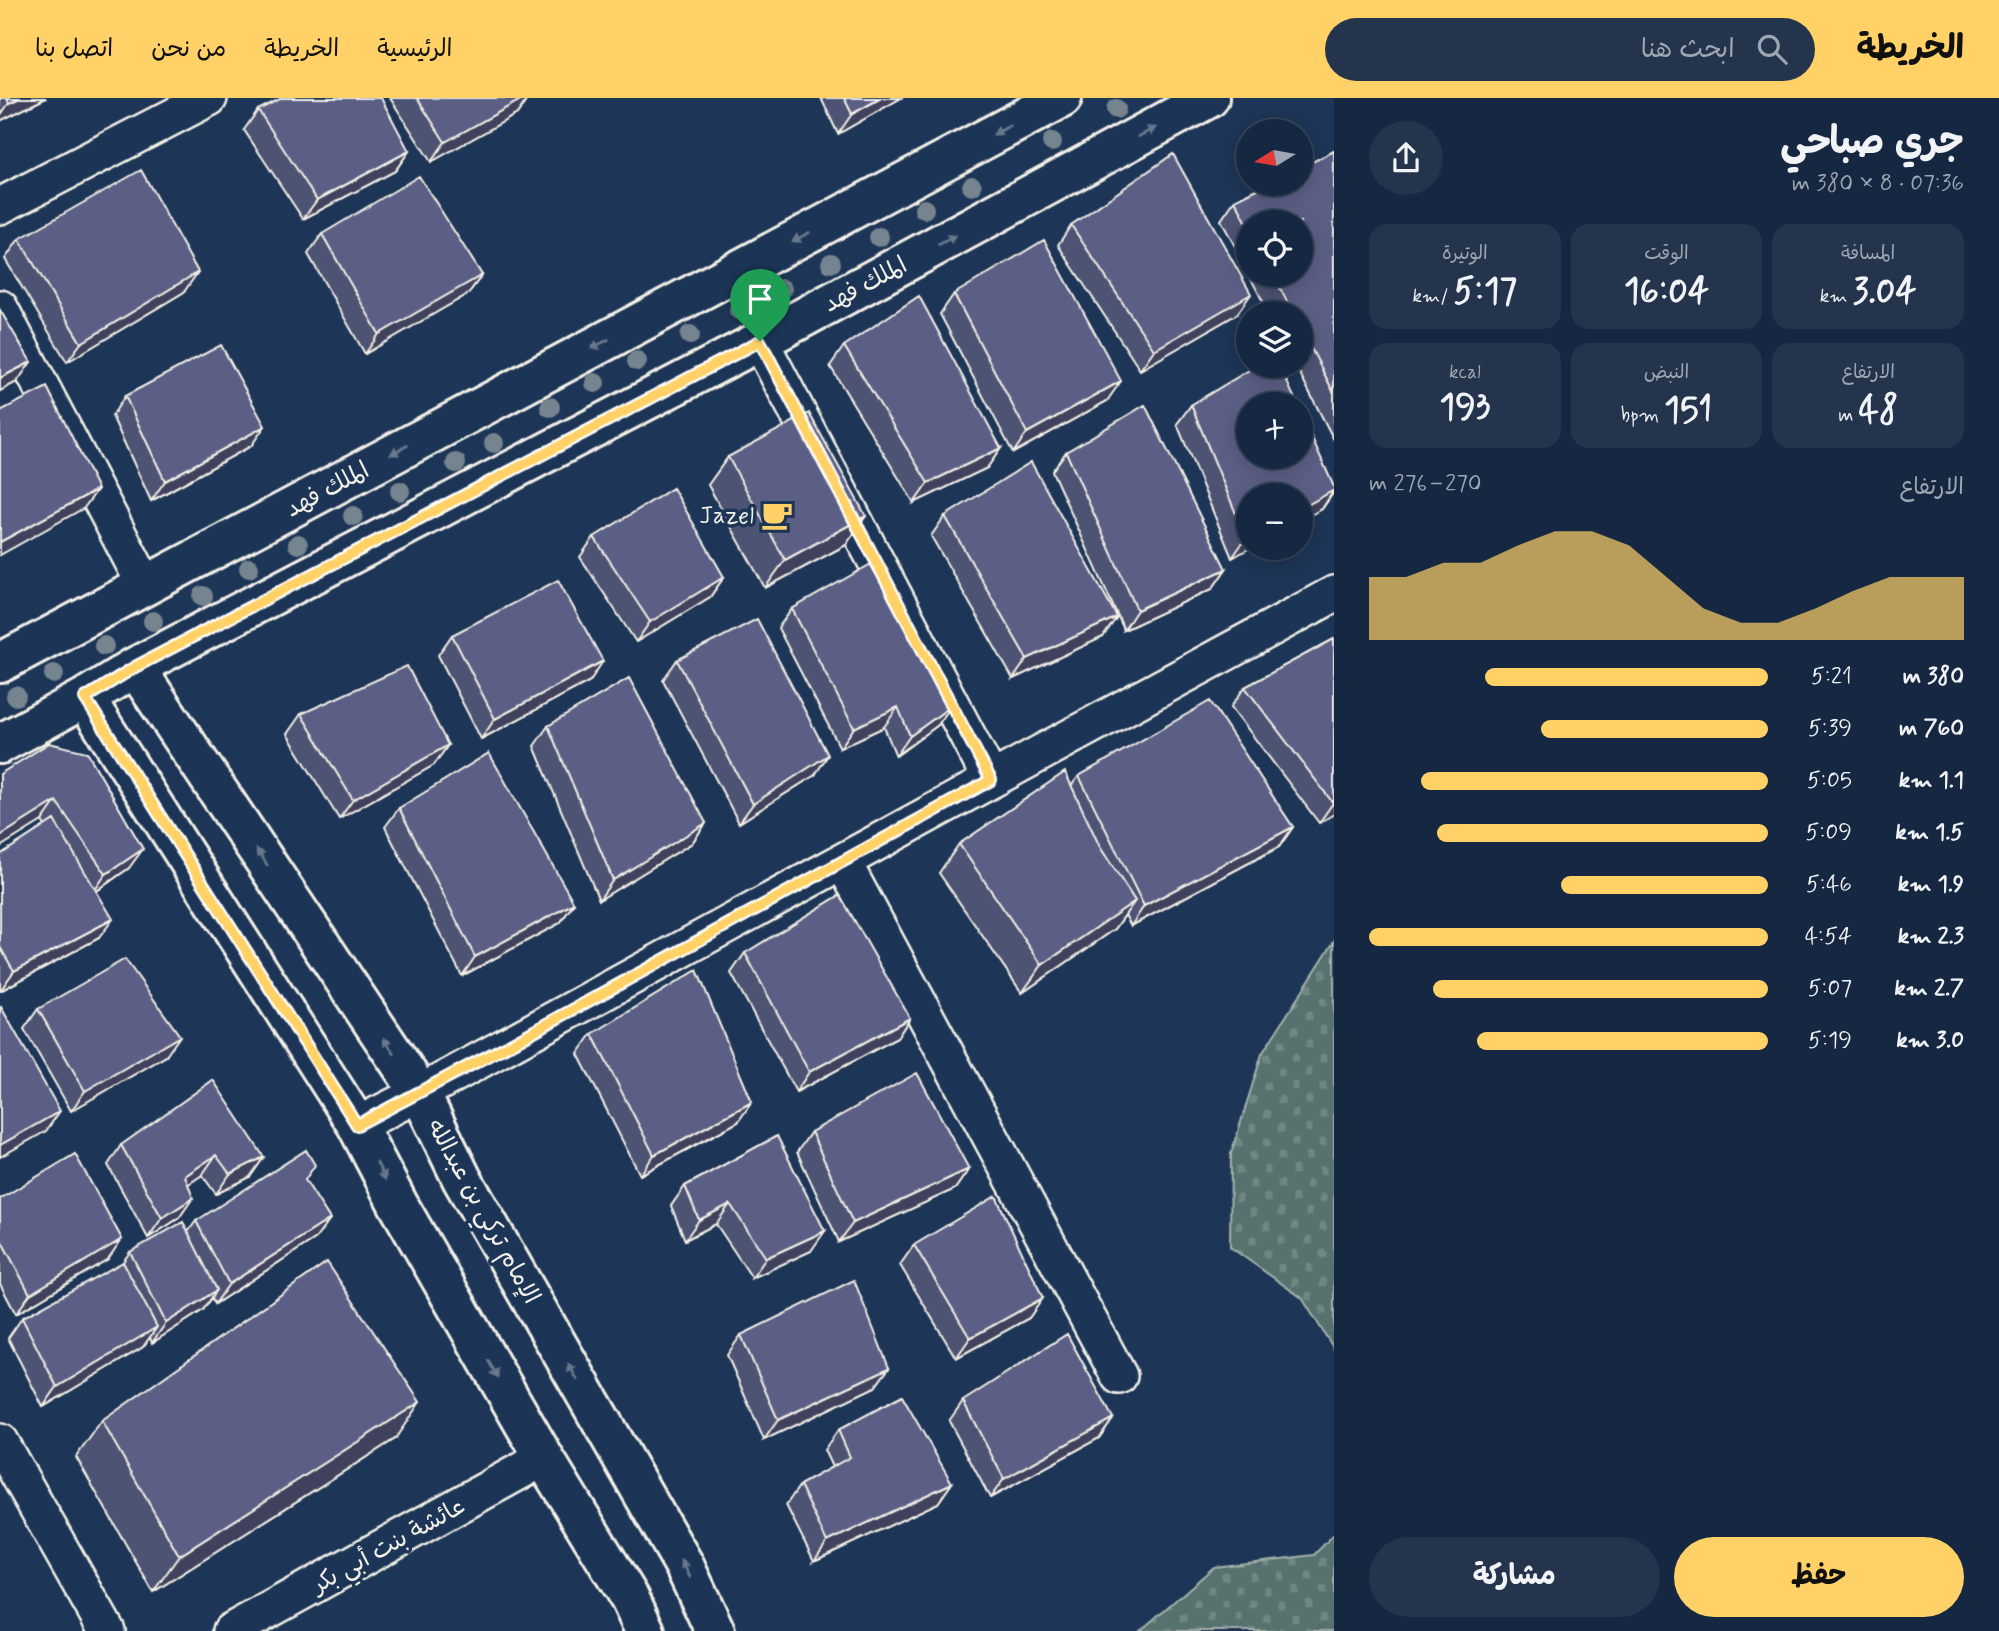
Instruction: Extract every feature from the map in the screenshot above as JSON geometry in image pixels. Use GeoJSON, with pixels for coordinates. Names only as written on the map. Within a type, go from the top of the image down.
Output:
{"type":"FeatureCollection","features":[{"type":"Feature","properties":{"kind":"street"},"geometry":{"type":"LineString","coordinates":[[0,206],[209,98]]}},
{"type":"Feature","properties":{"kind":"street","name":"الملك فهد"},"geometry":{"type":"LineString","coordinates":[[0,663],[1062,98]]}},
{"type":"Feature","properties":{"kind":"street","name":"الملك فهد"},"geometry":{"type":"LineString","coordinates":[[0,744],[85,698],[135,667],[760,341],[1209,98]]}},
{"type":"Feature","properties":{"kind":"street"},"geometry":{"type":"LineString","coordinates":[[0,309],[145,586]]}},
{"type":"Feature","properties":{"kind":"street"},"geometry":{"type":"LineString","coordinates":[[760,341],[991,780]]}},
{"type":"Feature","properties":{"kind":"street"},"geometry":{"type":"LineString","coordinates":[[357,1125],[421,1093],[1334,594]]}},
{"type":"Feature","properties":{"kind":"street","name":"الإمام تركي بن عبدالله"},"geometry":{"type":"LineString","coordinates":[[135,667],[421,1093],[462,1179],[684,1564],[715,1631]]}},
{"type":"Feature","properties":{"kind":"street"},"geometry":{"type":"LineString","coordinates":[[85,698],[357,1125],[398,1204],[544,1458],[630,1599],[645,1631]]}},
{"type":"Feature","properties":{"kind":"street"},"geometry":{"type":"LineString","coordinates":[[843,862],[1119,1376]]}},
{"type":"Feature","properties":{"kind":"street"},"geometry":{"type":"LineString","coordinates":[[0,1442],[107,1631]]}},
{"type":"Feature","properties":{"kind":"street","name":"عائشة بنت أبي بكر"},"geometry":{"type":"LineString","coordinates":[[231,1631],[544,1458]]}},
{"type":"Feature","properties":{"kind":"green space"},"geometry":{"type":"Polygon","coordinates":[[[1334,941],[1334,1349],[1302,1298],[1230,1247],[1231,1154],[1262,1054],[1334,941]]]}},
{"type":"Feature","properties":{"kind":"green space"},"geometry":{"type":"Polygon","coordinates":[[[1334,1534],[1334,1631],[1140,1631],[1214,1567],[1314,1555],[1334,1534]]]}},
{"type":"Feature","properties":{"kind":"building"},"geometry":{"type":"Polygon","coordinates":[[[7,98],[20,98],[9,103],[7,98]]]}},
{"type":"Feature","properties":{"kind":"building"},"geometry":{"type":"Polygon","coordinates":[[[282,98],[381,98],[409,151],[317,200],[258,110],[282,98]]]}},
{"type":"Feature","properties":{"kind":"building"},"geometry":{"type":"Polygon","coordinates":[[[417,98],[524,98],[445,142],[417,98]]]}},
{"type":"Feature","properties":{"kind":"building"},"geometry":{"type":"Polygon","coordinates":[[[844,98],[881,98],[852,114],[844,98]]]}},
{"type":"Feature","properties":{"kind":"building"},"geometry":{"type":"Polygon","coordinates":[[[1334,151],[1334,393],[1313,352],[1313,301],[1287,301],[1279,287],[1313,287],[1313,210],[1240,210],[1235,200],[1243,196],[1313,196],[1313,162],[1334,151]]]}},
{"type":"Feature","properties":{"kind":"building"},"geometry":{"type":"Polygon","coordinates":[[[1173,154],[1236,267],[1236,287],[1247,287],[1251,294],[1154,350],[1071,225],[1173,154]]]}},
{"type":"Feature","properties":{"kind":"building"},"geometry":{"type":"Polygon","coordinates":[[[141,170],[198,272],[81,343],[19,239],[141,170]]]}},
{"type":"Feature","properties":{"kind":"building"},"geometry":{"type":"Polygon","coordinates":[[[419,176],[482,275],[379,334],[322,234],[419,176]]]}},
{"type":"Feature","properties":{"kind":"building"},"geometry":{"type":"Polygon","coordinates":[[[1044,240],[1121,381],[1027,433],[954,294],[1044,240]]]}},
{"type":"Feature","properties":{"kind":"building"},"geometry":{"type":"Polygon","coordinates":[[[919,296],[1001,448],[928,483],[844,346],[919,296]]]}},
{"type":"Feature","properties":{"kind":"building"},"geometry":{"type":"Polygon","coordinates":[[[0,310],[31,362],[0,378],[0,310]]]}},
{"type":"Feature","properties":{"kind":"building"},"geometry":{"type":"Polygon","coordinates":[[[221,345],[265,426],[165,481],[125,396],[221,345]]]}},
{"type":"Feature","properties":{"kind":"building"},"geometry":{"type":"Polygon","coordinates":[[[1236,378],[1285,378],[1292,392],[1236,392],[1236,469],[1313,469],[1313,440],[1334,490],[1313,502],[1313,483],[1236,483],[1236,514],[1191,405],[1236,378]]]}},
{"type":"Feature","properties":{"kind":"building"},"geometry":{"type":"Polygon","coordinates":[[[47,387],[98,489],[0,542],[0,411],[47,387]]]}},
{"type":"Feature","properties":{"kind":"building"},"geometry":{"type":"Polygon","coordinates":[[[1145,405],[1226,569],[1137,610],[1066,452],[1145,405]]]}},
{"type":"Feature","properties":{"kind":"building"},"geometry":{"type":"Polygon","coordinates":[[[809,413],[866,516],[785,560],[728,457],[809,413]]]}},
{"type":"Feature","properties":{"kind":"building"},"geometry":{"type":"Polygon","coordinates":[[[1031,462],[1117,617],[1027,659],[945,516],[1031,462]]]}},
{"type":"Feature","properties":{"kind":"building"},"geometry":{"type":"Polygon","coordinates":[[[673,488],[724,577],[650,622],[594,537],[673,488]]]}},
{"type":"Feature","properties":{"kind":"building"},"geometry":{"type":"Polygon","coordinates":[[[871,564],[951,706],[910,736],[898,707],[854,728],[792,609],[871,564]]]}},
{"type":"Feature","properties":{"kind":"building"},"geometry":{"type":"Polygon","coordinates":[[[558,580],[603,661],[495,719],[452,635],[558,580]]]}},
{"type":"Feature","properties":{"kind":"building"},"geometry":{"type":"Polygon","coordinates":[[[757,619],[828,755],[753,804],[677,660],[757,619]]]}},
{"type":"Feature","properties":{"kind":"building"},"geometry":{"type":"Polygon","coordinates":[[[1334,639],[1334,803],[1333,803],[1245,687],[1334,639]]]}},
{"type":"Feature","properties":{"kind":"building"},"geometry":{"type":"Polygon","coordinates":[[[407,666],[448,745],[353,800],[301,714],[407,666]]]}},
{"type":"Feature","properties":{"kind":"building"},"geometry":{"type":"Polygon","coordinates":[[[629,678],[706,823],[613,880],[548,726],[629,678]]]}},
{"type":"Feature","properties":{"kind":"building"},"geometry":{"type":"Polygon","coordinates":[[[1210,701],[1293,827],[1144,906],[1079,776],[1210,701]]]}},
{"type":"Feature","properties":{"kind":"building"},"geometry":{"type":"Polygon","coordinates":[[[49,743],[87,752],[143,849],[106,874],[56,801],[0,836],[0,774],[49,743]]]}},
{"type":"Feature","properties":{"kind":"building"},"geometry":{"type":"Polygon","coordinates":[[[489,753],[574,903],[475,957],[399,808],[489,753]]]}},
{"type":"Feature","properties":{"kind":"building"},"geometry":{"type":"Polygon","coordinates":[[[1065,772],[1100,847],[1135,901],[1042,965],[959,844],[1065,772]]]}},
{"type":"Feature","properties":{"kind":"building"},"geometry":{"type":"Polygon","coordinates":[[[54,820],[113,919],[14,971],[0,947],[0,855],[54,820]]]}},
{"type":"Feature","properties":{"kind":"building"},"geometry":{"type":"Polygon","coordinates":[[[840,895],[910,1018],[809,1072],[745,953],[840,895]]]}},
{"type":"Feature","properties":{"kind":"building"},"geometry":{"type":"Polygon","coordinates":[[[125,959],[180,1036],[85,1091],[38,1009],[125,959]]]}},
{"type":"Feature","properties":{"kind":"building"},"geometry":{"type":"Polygon","coordinates":[[[697,970],[752,1102],[654,1155],[592,1034],[697,970]]]}},
{"type":"Feature","properties":{"kind":"building"},"geometry":{"type":"Polygon","coordinates":[[[0,1008],[60,1111],[0,1145],[0,1008]]]}},
{"type":"Feature","properties":{"kind":"building"},"geometry":{"type":"Polygon","coordinates":[[[917,1073],[969,1169],[853,1223],[811,1132],[917,1073]]]}},
{"type":"Feature","properties":{"kind":"building"},"geometry":{"type":"Polygon","coordinates":[[[213,1080],[264,1157],[230,1174],[216,1155],[185,1176],[193,1198],[162,1218],[121,1145],[213,1080]]]}},
{"type":"Feature","properties":{"kind":"building"},"geometry":{"type":"Polygon","coordinates":[[[777,1136],[825,1231],[766,1258],[730,1204],[699,1220],[685,1186],[777,1136]]]}},
{"type":"Feature","properties":{"kind":"building"},"geometry":{"type":"Polygon","coordinates":[[[306,1150],[315,1165],[305,1180],[330,1219],[229,1284],[196,1221],[306,1150]]]}},
{"type":"Feature","properties":{"kind":"building"},"geometry":{"type":"Polygon","coordinates":[[[75,1154],[122,1239],[30,1294],[0,1238],[0,1199],[75,1154]]]}},
{"type":"Feature","properties":{"kind":"building"},"geometry":{"type":"Polygon","coordinates":[[[996,1196],[1043,1298],[970,1338],[914,1245],[996,1196]]]}},
{"type":"Feature","properties":{"kind":"building"},"geometry":{"type":"Polygon","coordinates":[[[183,1222],[217,1290],[166,1323],[130,1252],[183,1222]]]}},
{"type":"Feature","properties":{"kind":"building"},"geometry":{"type":"Polygon","coordinates":[[[123,1262],[157,1327],[57,1387],[22,1318],[123,1262]]]}},
{"type":"Feature","properties":{"kind":"building"},"geometry":{"type":"Polygon","coordinates":[[[327,1262],[420,1402],[179,1556],[102,1421],[327,1262]]]}},
{"type":"Feature","properties":{"kind":"building"},"geometry":{"type":"Polygon","coordinates":[[[854,1280],[889,1368],[778,1420],[741,1335],[854,1280]]]}},
{"type":"Feature","properties":{"kind":"building"},"geometry":{"type":"Polygon","coordinates":[[[1067,1334],[1113,1418],[1004,1479],[963,1401],[1067,1334]]]}},
{"type":"Feature","properties":{"kind":"building"},"geometry":{"type":"Polygon","coordinates":[[[902,1396],[952,1483],[827,1542],[800,1485],[850,1457],[838,1430],[902,1396]]]}},
{"type":"Feature","properties":{"kind":"place","name":"Jazel"},"geometry":{"type":"Point","coordinates":[777,515]}},
{"type":"Feature","properties":{"kind":"route"},"geometry":{"type":"LineString","coordinates":[[760,341],[991,780],[421,1093],[357,1125],[85,698],[135,667],[760,341]]}}]}
